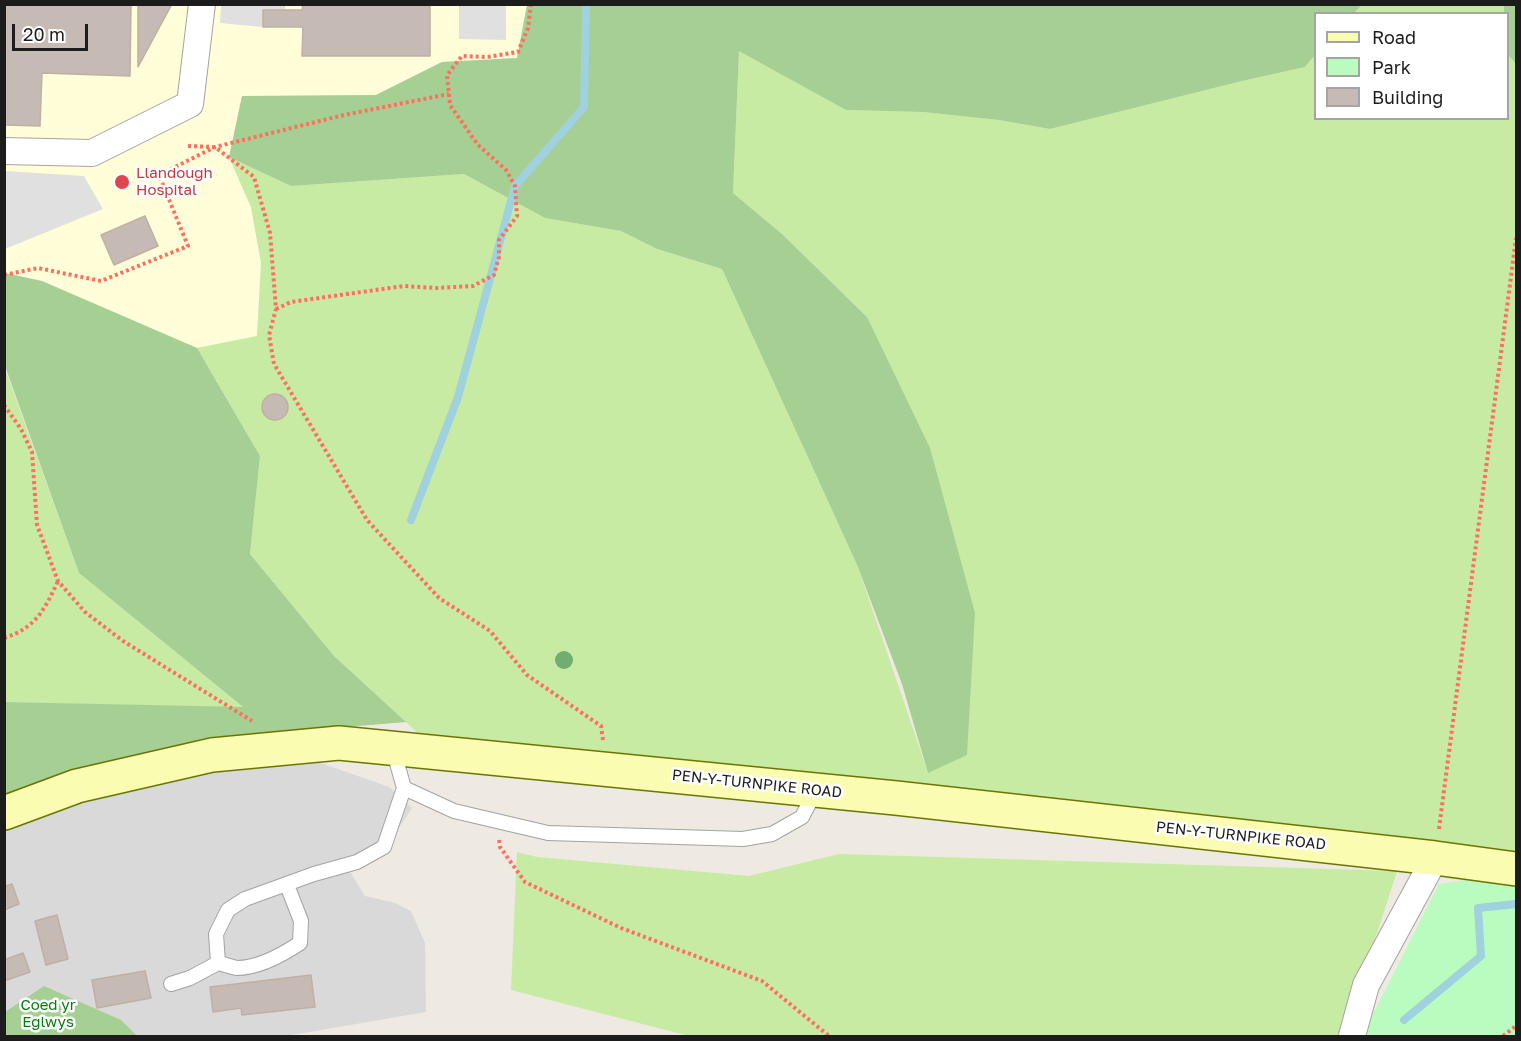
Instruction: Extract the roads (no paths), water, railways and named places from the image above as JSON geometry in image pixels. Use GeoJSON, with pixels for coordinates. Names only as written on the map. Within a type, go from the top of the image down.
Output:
{"type":"FeatureCollection","features":[{"type":"Feature","properties":{"kind":"street"},"geometry":{"type":"LineString","coordinates":[[4,151],[92,153],[190,104],[202,4]]}},
{"type":"Feature","properties":{"kind":"street","name":"PEN-Y-TURNPIKE ROAD"},"geometry":{"type":"LineString","coordinates":[[4,813],[77,786],[212,755],[339,743],[816,790],[1435,858],[1516,869]]}},
{"type":"Feature","properties":{"kind":"street"},"geometry":{"type":"LineString","coordinates":[[1352,1036],[1366,985],[1435,858]]}},
{"type":"Feature","properties":{"kind":"lane"},"geometry":{"type":"LineString","coordinates":[[218,963],[216,934],[228,910],[244,899],[314,874],[357,862],[384,847],[404,788],[393,748]]}},
{"type":"Feature","properties":{"kind":"lane"},"geometry":{"type":"LineString","coordinates":[[404,788],[454,811],[548,833],[743,839],[772,834],[802,817],[816,790]]}},
{"type":"Feature","properties":{"kind":"lane"},"geometry":{"type":"LineString","coordinates":[[171,984],[190,978],[218,963],[236,968],[257,964],[280,956],[300,943],[301,921],[286,885]]}},
{"type":"Feature","properties":{"kind":"waterway"},"geometry":{"type":"LineString","coordinates":[[411,520],[458,397],[515,186],[584,107],[586,4]]}},
{"type":"Feature","properties":{"kind":"waterway"},"geometry":{"type":"LineString","coordinates":[[1404,1020],[1481,956],[1478,908],[1516,904]]}},
{"type":"Feature","properties":{"kind":"place","name":"Llandough Hospital"},"geometry":{"type":"Point","coordinates":[122,182]}},
{"type":"Feature","properties":{"kind":"park label","name":"Coed yr Eglwys"},"geometry":{"type":"Point","coordinates":[48,1014]}}]}
